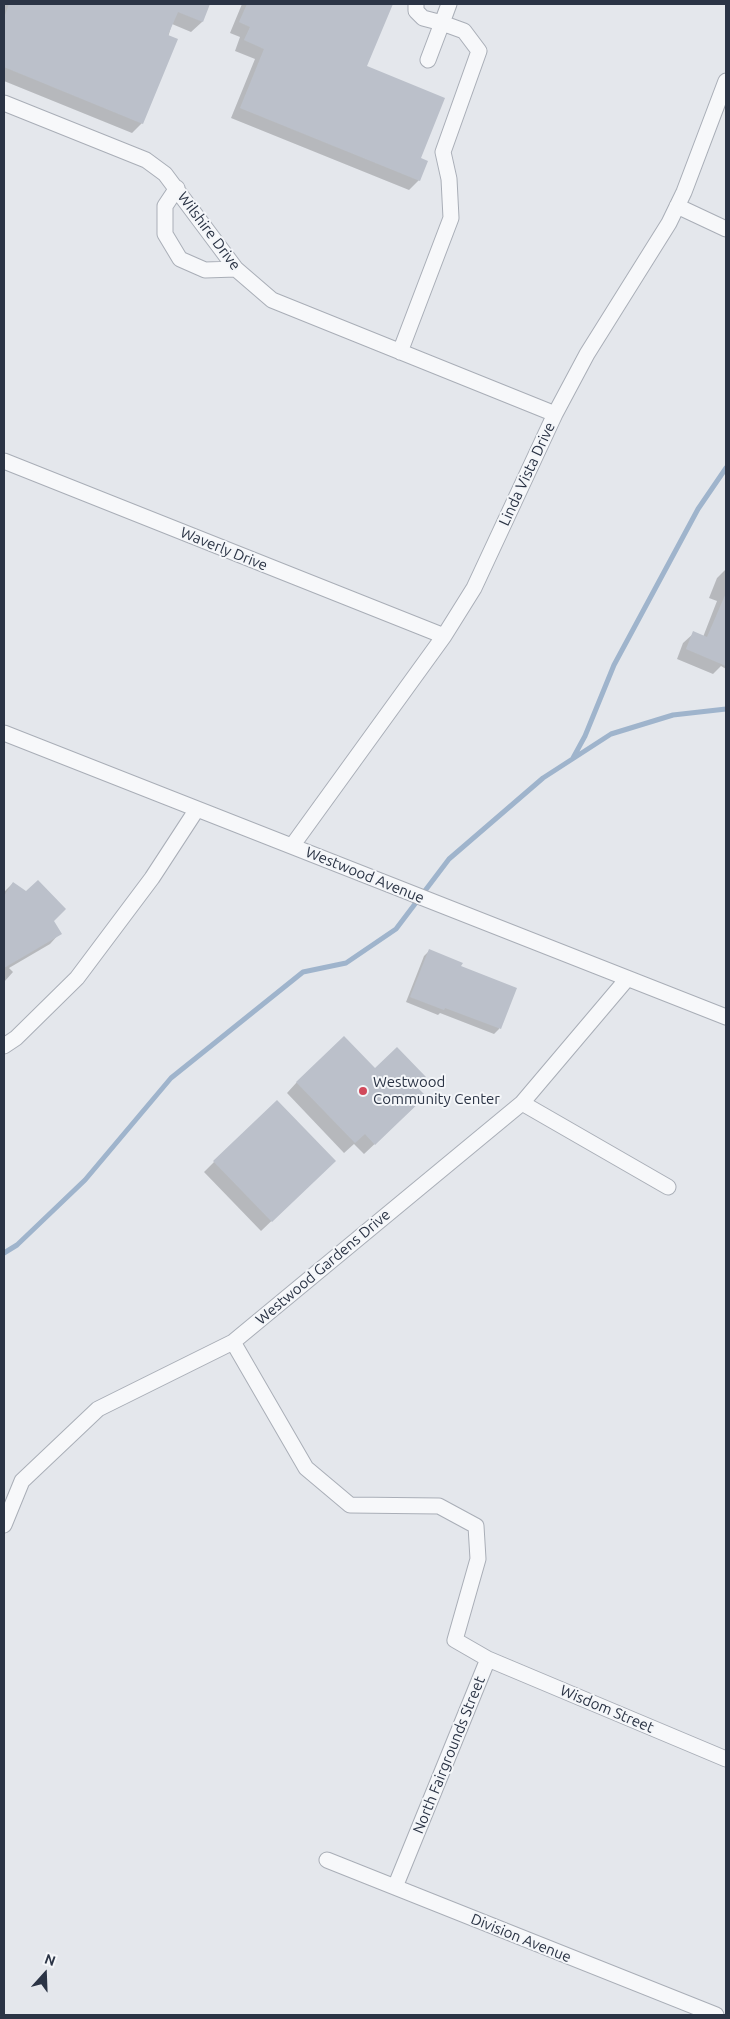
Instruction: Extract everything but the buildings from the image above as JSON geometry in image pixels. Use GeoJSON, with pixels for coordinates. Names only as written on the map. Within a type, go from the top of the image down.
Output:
{"type":"FeatureCollection","features":[{"type":"Feature","properties":{"kind":"street"},"geometry":{"type":"LineString","coordinates":[[400,352],[451,218],[449,179],[443,152],[479,51],[464,31],[424,18],[416,11],[416,4]]}},
{"type":"Feature","properties":{"kind":"street"},"geometry":{"type":"LineString","coordinates":[[428,60],[449,4]]}},
{"type":"Feature","properties":{"kind":"street","name":"Linda Vista Drive"},"geometry":{"type":"LineString","coordinates":[[292,846],[444,636],[474,588],[555,414],[586,354],[669,223],[726,81]]}},
{"type":"Feature","properties":{"kind":"street","name":"Wilshire Drive"},"geometry":{"type":"LineString","coordinates":[[4,103],[146,160],[165,174],[177,188],[236,269],[272,300],[555,414]]}},
{"type":"Feature","properties":{"kind":"street"},"geometry":{"type":"LineString","coordinates":[[177,188],[165,206],[165,234],[180,259],[205,270],[236,269]]}},
{"type":"Feature","properties":{"kind":"street"},"geometry":{"type":"LineString","coordinates":[[677,206],[726,229]]}},
{"type":"Feature","properties":{"kind":"street","name":"Waverly Drive"},"geometry":{"type":"LineString","coordinates":[[4,461],[444,636]]}},
{"type":"Feature","properties":{"kind":"street","name":"Westwood Avenue"},"geometry":{"type":"LineString","coordinates":[[4,733],[726,1017]]}},
{"type":"Feature","properties":{"kind":"street"},"geometry":{"type":"LineString","coordinates":[[4,1046],[16,1038],[77,978],[152,878],[197,809]]}},
{"type":"Feature","properties":{"kind":"street","name":"Westwood Gardens Drive"},"geometry":{"type":"LineString","coordinates":[[4,1525],[22,1481],[98,1409],[233,1342],[522,1103],[627,979]]}},
{"type":"Feature","properties":{"kind":"street"},"geometry":{"type":"LineString","coordinates":[[522,1103],[668,1187]]}},
{"type":"Feature","properties":{"kind":"street","name":"North Fairgrounds Street"},"geometry":{"type":"LineString","coordinates":[[233,1342],[306,1468],[350,1504],[439,1506],[476,1526],[478,1560],[455,1640],[488,1659],[395,1887]]}},
{"type":"Feature","properties":{"kind":"street","name":"Wisdom Street"},"geometry":{"type":"LineString","coordinates":[[488,1659],[726,1759]]}},
{"type":"Feature","properties":{"kind":"street","name":"Division Avenue"},"geometry":{"type":"LineString","coordinates":[[327,1860],[716,2015]]}},
{"type":"Feature","properties":{"kind":"waterway"},"geometry":{"type":"LineString","coordinates":[[573,758],[585,736],[614,665],[698,509],[726,468]]}},
{"type":"Feature","properties":{"kind":"waterway"},"geometry":{"type":"LineString","coordinates":[[4,1253],[17,1245],[85,1180],[171,1078],[303,972],[346,963],[396,929],[449,859],[543,778],[611,734],[673,715],[726,709]]}},
{"type":"Feature","properties":{"kind":"place","name":"Westwood Community Center"},"geometry":{"type":"Point","coordinates":[363,1091]}}]}
